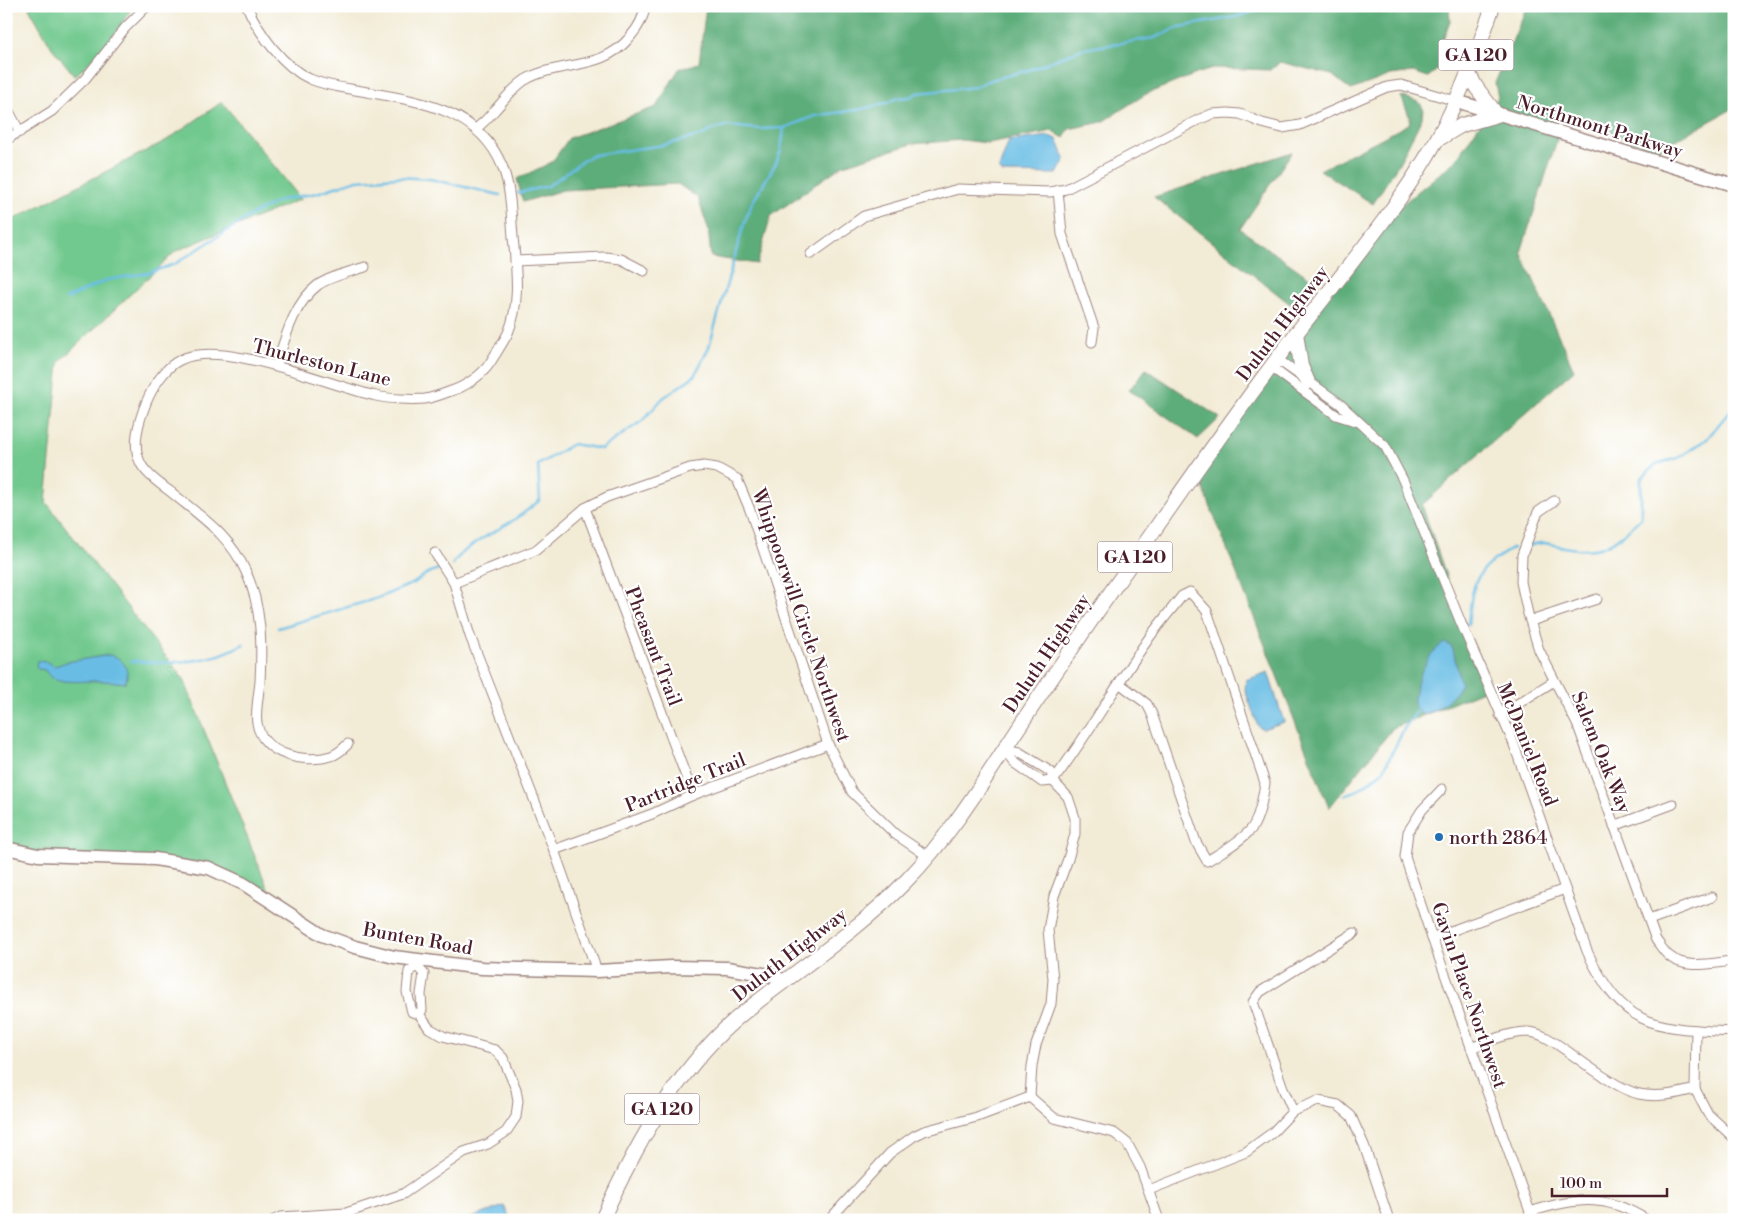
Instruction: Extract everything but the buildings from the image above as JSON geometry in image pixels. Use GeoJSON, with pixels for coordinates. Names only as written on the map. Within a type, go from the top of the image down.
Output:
{"type":"FeatureCollection","features":[{"type":"Feature","properties":{"kind":"main road","name":"Duluth Highway"},"geometry":{"type":"LineString","coordinates":[[602,1220],[639,1148],[674,1089],[724,1028],[881,905],[928,857],[945,836],[1106,598],[1202,462],[1296,333],[1379,227],[1413,180],[1436,140],[1469,74],[1493,6]]}},
{"type":"Feature","properties":{"kind":"main road"},"geometry":{"type":"LineString","coordinates":[[1436,140],[1462,125],[1497,115],[1476,87],[1469,74]]}},
{"type":"Feature","properties":{"kind":"main road"},"geometry":{"type":"LineString","coordinates":[[1296,333],[1301,366],[1308,382]]}},
{"type":"Feature","properties":{"kind":"street"},"geometry":{"type":"LineString","coordinates":[[6,140],[52,112],[85,79],[136,11],[147,6]]}},
{"type":"Feature","properties":{"kind":"street","name":"Thurleston Lane"},"geometry":{"type":"LineString","coordinates":[[247,6],[268,42],[287,62],[309,79],[335,86],[430,104],[446,110],[476,129],[487,141],[502,165],[509,188],[517,286],[514,311],[508,333],[486,368],[461,388],[427,399],[377,396],[236,356],[202,355],[183,358],[172,365],[148,398],[141,417],[136,446],[141,466],[220,532],[239,558],[248,576],[258,607],[262,643],[257,724],[266,742],[278,751],[292,757],[304,758],[335,755],[348,744]]}},
{"type":"Feature","properties":{"kind":"street"},"geometry":{"type":"LineString","coordinates":[[476,129],[496,110],[515,87],[527,79],[554,70],[584,65],[604,57],[623,46],[636,30],[644,13],[645,6]]}},
{"type":"Feature","properties":{"kind":"street"},"geometry":{"type":"LineString","coordinates":[[810,254],[864,216],[958,189],[990,188],[1050,192],[1066,189],[1212,114],[1240,114],[1262,123],[1282,128],[1300,125],[1387,87],[1401,86],[1456,101]]}},
{"type":"Feature","properties":{"kind":"street","name":"Northmont Parkway"},"geometry":{"type":"LineString","coordinates":[[1456,101],[1497,115],[1734,185]]}},
{"type":"Feature","properties":{"kind":"street"},"geometry":{"type":"LineString","coordinates":[[6,106],[20,132]]}},
{"type":"Feature","properties":{"kind":"street"},"geometry":{"type":"LineString","coordinates":[[1058,190],[1062,234],[1094,328],[1092,342]]}},
{"type":"Feature","properties":{"kind":"street"},"geometry":{"type":"LineString","coordinates":[[515,261],[605,257],[621,259],[644,271]]}},
{"type":"Feature","properties":{"kind":"street"},"geometry":{"type":"LineString","coordinates":[[276,367],[286,335],[302,302],[319,285],[365,266]]}},
{"type":"Feature","properties":{"kind":"street","name":"McDaniel Road"},"geometry":{"type":"LineString","coordinates":[[1274,363],[1308,382],[1339,403],[1357,422],[1385,446],[1403,480],[1461,624],[1513,742],[1587,951],[1598,974],[1613,997],[1642,1019],[1669,1028],[1734,1032]]}},
{"type":"Feature","properties":{"kind":"street","name":"McDaniel Road"},"geometry":{"type":"LineString","coordinates":[[1274,363],[1336,414],[1357,422]]}},
{"type":"Feature","properties":{"kind":"street","name":"Whippoorwill Circle Northwest"},"geometry":{"type":"LineString","coordinates":[[454,583],[536,550],[585,508],[626,489],[690,468],[704,466],[717,468],[737,479],[750,510],[828,744],[852,792],[895,834],[928,857]]}},
{"type":"Feature","properties":{"kind":"street","name":"Salem Oak Way"},"geometry":{"type":"LineString","coordinates":[[1554,501],[1538,512],[1522,555],[1521,582],[1528,614],[1540,650],[1578,726],[1656,940],[1670,957],[1681,962],[1697,964],[1732,961]]}},
{"type":"Feature","properties":{"kind":"street","name":"Pheasant Trail"},"geometry":{"type":"LineString","coordinates":[[585,508],[693,795]]}},
{"type":"Feature","properties":{"kind":"street"},"geometry":{"type":"LineString","coordinates":[[435,553],[454,583],[470,636],[554,850],[597,971]]}},
{"type":"Feature","properties":{"kind":"street"},"geometry":{"type":"LineString","coordinates":[[1004,749],[1014,762],[1042,782],[1053,781],[1095,721],[1119,683],[1150,637],[1182,596],[1190,592],[1207,611],[1265,783],[1263,801],[1252,828],[1229,847],[1207,861],[1196,842],[1152,714],[1146,704],[1119,683]]}},
{"type":"Feature","properties":{"kind":"street"},"geometry":{"type":"LineString","coordinates":[[1531,622],[1597,599]]}},
{"type":"Feature","properties":{"kind":"street"},"geometry":{"type":"LineString","coordinates":[[1500,715],[1554,681]]}},
{"type":"Feature","properties":{"kind":"street","name":"Partridge Trail"},"geometry":{"type":"LineString","coordinates":[[554,850],[652,814],[693,795],[828,744]]}},
{"type":"Feature","properties":{"kind":"street"},"geometry":{"type":"LineString","coordinates":[[1030,1097],[1032,1066],[1036,1045],[1051,1004],[1053,979],[1048,930],[1054,896],[1075,834],[1075,818],[1068,798],[1053,781]]}},
{"type":"Feature","properties":{"kind":"street","name":"Gavin Place Northwest"},"geometry":{"type":"LineString","coordinates":[[1442,789],[1422,810],[1408,832],[1405,856],[1432,938],[1531,1216]]}},
{"type":"Feature","properties":{"kind":"street"},"geometry":{"type":"LineString","coordinates":[[1614,826],[1672,804]]}},
{"type":"Feature","properties":{"kind":"street","name":"Bunten Road"},"geometry":{"type":"LineString","coordinates":[[6,848],[38,855],[156,860],[209,868],[244,884],[322,935],[355,948],[418,964],[597,971],[671,967],[727,968],[775,976],[783,981]]}},
{"type":"Feature","properties":{"kind":"street"},"geometry":{"type":"LineString","coordinates":[[1432,938],[1566,890]]}},
{"type":"Feature","properties":{"kind":"street"},"geometry":{"type":"LineString","coordinates":[[1649,920],[1712,897]]}},
{"type":"Feature","properties":{"kind":"street"},"geometry":{"type":"LineString","coordinates":[[1293,1111],[1284,1091],[1254,1002],[1260,992],[1354,933]]}},
{"type":"Feature","properties":{"kind":"street"},"geometry":{"type":"LineString","coordinates":[[274,1220],[281,1217],[346,1213],[403,1194],[464,1152],[488,1144],[506,1132],[516,1118],[518,1101],[516,1089],[503,1058],[495,1050],[443,1036],[429,1028],[419,1014],[412,1012],[408,992],[409,971],[418,964],[424,974],[421,997],[422,1010],[419,1014]]}},
{"type":"Feature","properties":{"kind":"street"},"geometry":{"type":"LineString","coordinates":[[409,998],[421,997]]}},
{"type":"Feature","properties":{"kind":"street"},"geometry":{"type":"LineString","coordinates":[[1696,1030],[1696,1089],[1708,1114],[1734,1138]]}},
{"type":"Feature","properties":{"kind":"street"},"geometry":{"type":"LineString","coordinates":[[1472,1048],[1508,1034],[1527,1032],[1538,1034],[1553,1041],[1615,1083],[1638,1094],[1659,1096],[1696,1089]]}},
{"type":"Feature","properties":{"kind":"street"},"geometry":{"type":"LineString","coordinates":[[1030,1097],[1054,1118],[1114,1132],[1127,1143],[1140,1167],[1159,1220]]}},
{"type":"Feature","properties":{"kind":"street"},"geometry":{"type":"LineString","coordinates":[[829,1220],[890,1153],[914,1136],[924,1131],[977,1117],[1030,1097]]}},
{"type":"Feature","properties":{"kind":"street"},"geometry":{"type":"LineString","coordinates":[[1149,1190],[1246,1152],[1272,1133],[1293,1111],[1318,1101],[1338,1105],[1351,1116],[1364,1145],[1389,1220]]}},
{"type":"Feature","properties":{"kind":"street"},"geometry":{"type":"LineString","coordinates":[[1531,1216],[1560,1203],[1595,1200],[1628,1209],[1647,1220]]}},
{"type":"Feature","properties":{"kind":"green space"},"geometry":{"type":"Polygon","coordinates":[[[28,6],[133,6],[109,43],[75,76],[52,48],[28,6]]]}},
{"type":"Feature","properties":{"kind":"green space"},"geometry":{"type":"Polygon","coordinates":[[[706,6],[1449,6],[1450,22],[1441,44],[1443,54],[1437,70],[1428,77],[1413,72],[1391,75],[1351,90],[1332,75],[1280,62],[1271,70],[1216,68],[1146,94],[1102,122],[1069,129],[1064,138],[1052,131],[988,143],[962,140],[912,144],[843,165],[771,216],[757,264],[711,257],[708,228],[698,198],[678,184],[563,190],[523,202],[517,179],[552,162],[569,138],[656,107],[679,69],[699,63],[706,6]]]}},
{"type":"Feature","properties":{"kind":"green space"},"geometry":{"type":"Polygon","coordinates":[[[1527,6],[1734,6],[1734,108],[1658,150],[1564,118],[1521,252],[1574,370],[1422,505],[1485,690],[1393,728],[1329,808],[1196,470],[1388,216],[1455,161],[1498,97],[1495,83],[1527,6]]]}},
{"type":"Feature","properties":{"kind":"green space"},"geometry":{"type":"Polygon","coordinates":[[[1401,96],[1419,102],[1423,108],[1422,118],[1399,163],[1373,204],[1320,170],[1409,124],[1410,118],[1401,96]]]}},
{"type":"Feature","properties":{"kind":"green space"},"geometry":{"type":"Polygon","coordinates":[[[222,102],[301,199],[176,251],[59,362],[46,502],[184,680],[272,899],[211,863],[54,858],[6,844],[6,232],[16,218],[167,140],[222,102]]]}},
{"type":"Feature","properties":{"kind":"green space"},"geometry":{"type":"Polygon","coordinates":[[[1292,152],[1240,229],[1317,283],[1299,311],[1154,197],[1292,152]]]}},
{"type":"Feature","properties":{"kind":"green space"},"geometry":{"type":"Polygon","coordinates":[[[1146,369],[1220,418],[1198,439],[1129,390],[1146,369]]]}},
{"type":"Feature","properties":{"kind":"water"},"geometry":{"type":"Polygon","coordinates":[[[1049,136],[1057,139],[1065,159],[1057,174],[1002,173],[999,168],[1009,141],[1049,136]]]}},
{"type":"Feature","properties":{"kind":"water"},"geometry":{"type":"Polygon","coordinates":[[[1445,643],[1451,646],[1453,650],[1461,685],[1438,708],[1421,714],[1414,706],[1418,680],[1432,654],[1445,643]]]}},
{"type":"Feature","properties":{"kind":"water"},"geometry":{"type":"Polygon","coordinates":[[[110,655],[119,659],[125,665],[127,678],[125,683],[62,681],[55,679],[45,670],[38,669],[36,666],[37,661],[47,662],[55,666],[67,662],[110,655]]]}},
{"type":"Feature","properties":{"kind":"water"},"geometry":{"type":"Polygon","coordinates":[[[1268,672],[1284,722],[1263,729],[1258,726],[1245,690],[1246,680],[1268,672]]]}},
{"type":"Feature","properties":{"kind":"water"},"geometry":{"type":"Polygon","coordinates":[[[504,1206],[509,1216],[497,1220],[466,1220],[504,1206]]]}},
{"type":"Feature","properties":{"kind":"waterway"},"geometry":{"type":"LineString","coordinates":[[518,193],[548,186],[593,155],[664,145],[703,135],[726,126],[760,129],[784,128],[815,116],[862,109],[890,102],[897,98],[910,97],[917,93],[976,87],[987,81],[1029,70],[1082,49],[1154,38],[1180,27],[1235,17],[1264,8],[1282,6]]}},
{"type":"Feature","properties":{"kind":"waterway"},"geometry":{"type":"LineString","coordinates":[[452,565],[457,558],[479,540],[516,519],[540,500],[538,465],[573,444],[601,449],[642,421],[663,398],[694,376],[709,347],[743,227],[751,205],[776,163],[781,150],[784,128]]}},
{"type":"Feature","properties":{"kind":"waterway"},"geometry":{"type":"LineString","coordinates":[[66,299],[107,280],[148,273],[175,264],[253,214],[280,200],[317,193],[357,180],[398,177],[430,179],[500,195]]}},
{"type":"Feature","properties":{"kind":"waterway"},"geometry":{"type":"LineString","coordinates":[[1529,546],[1544,543],[1586,550],[1596,549],[1613,542],[1641,518],[1641,479],[1656,464],[1678,458],[1706,440],[1734,406]]}},
{"type":"Feature","properties":{"kind":"waterway"},"geometry":{"type":"LineString","coordinates":[[1468,624],[1474,587],[1478,578],[1490,563],[1513,548]]}},
{"type":"Feature","properties":{"kind":"waterway"},"geometry":{"type":"LineString","coordinates":[[278,628],[378,598],[414,583],[426,574],[438,569]]}},
{"type":"Feature","properties":{"kind":"waterway"},"geometry":{"type":"LineString","coordinates":[[131,661],[184,662],[205,659],[244,644]]}},
{"type":"Feature","properties":{"kind":"waterway"},"geometry":{"type":"LineString","coordinates":[[1345,795],[1360,789],[1383,771],[1405,727],[1417,711]]}},
{"type":"Feature","properties":{"kind":"place","name":"north 2864"},"geometry":{"type":"Point","coordinates":[1439,837]}}]}
